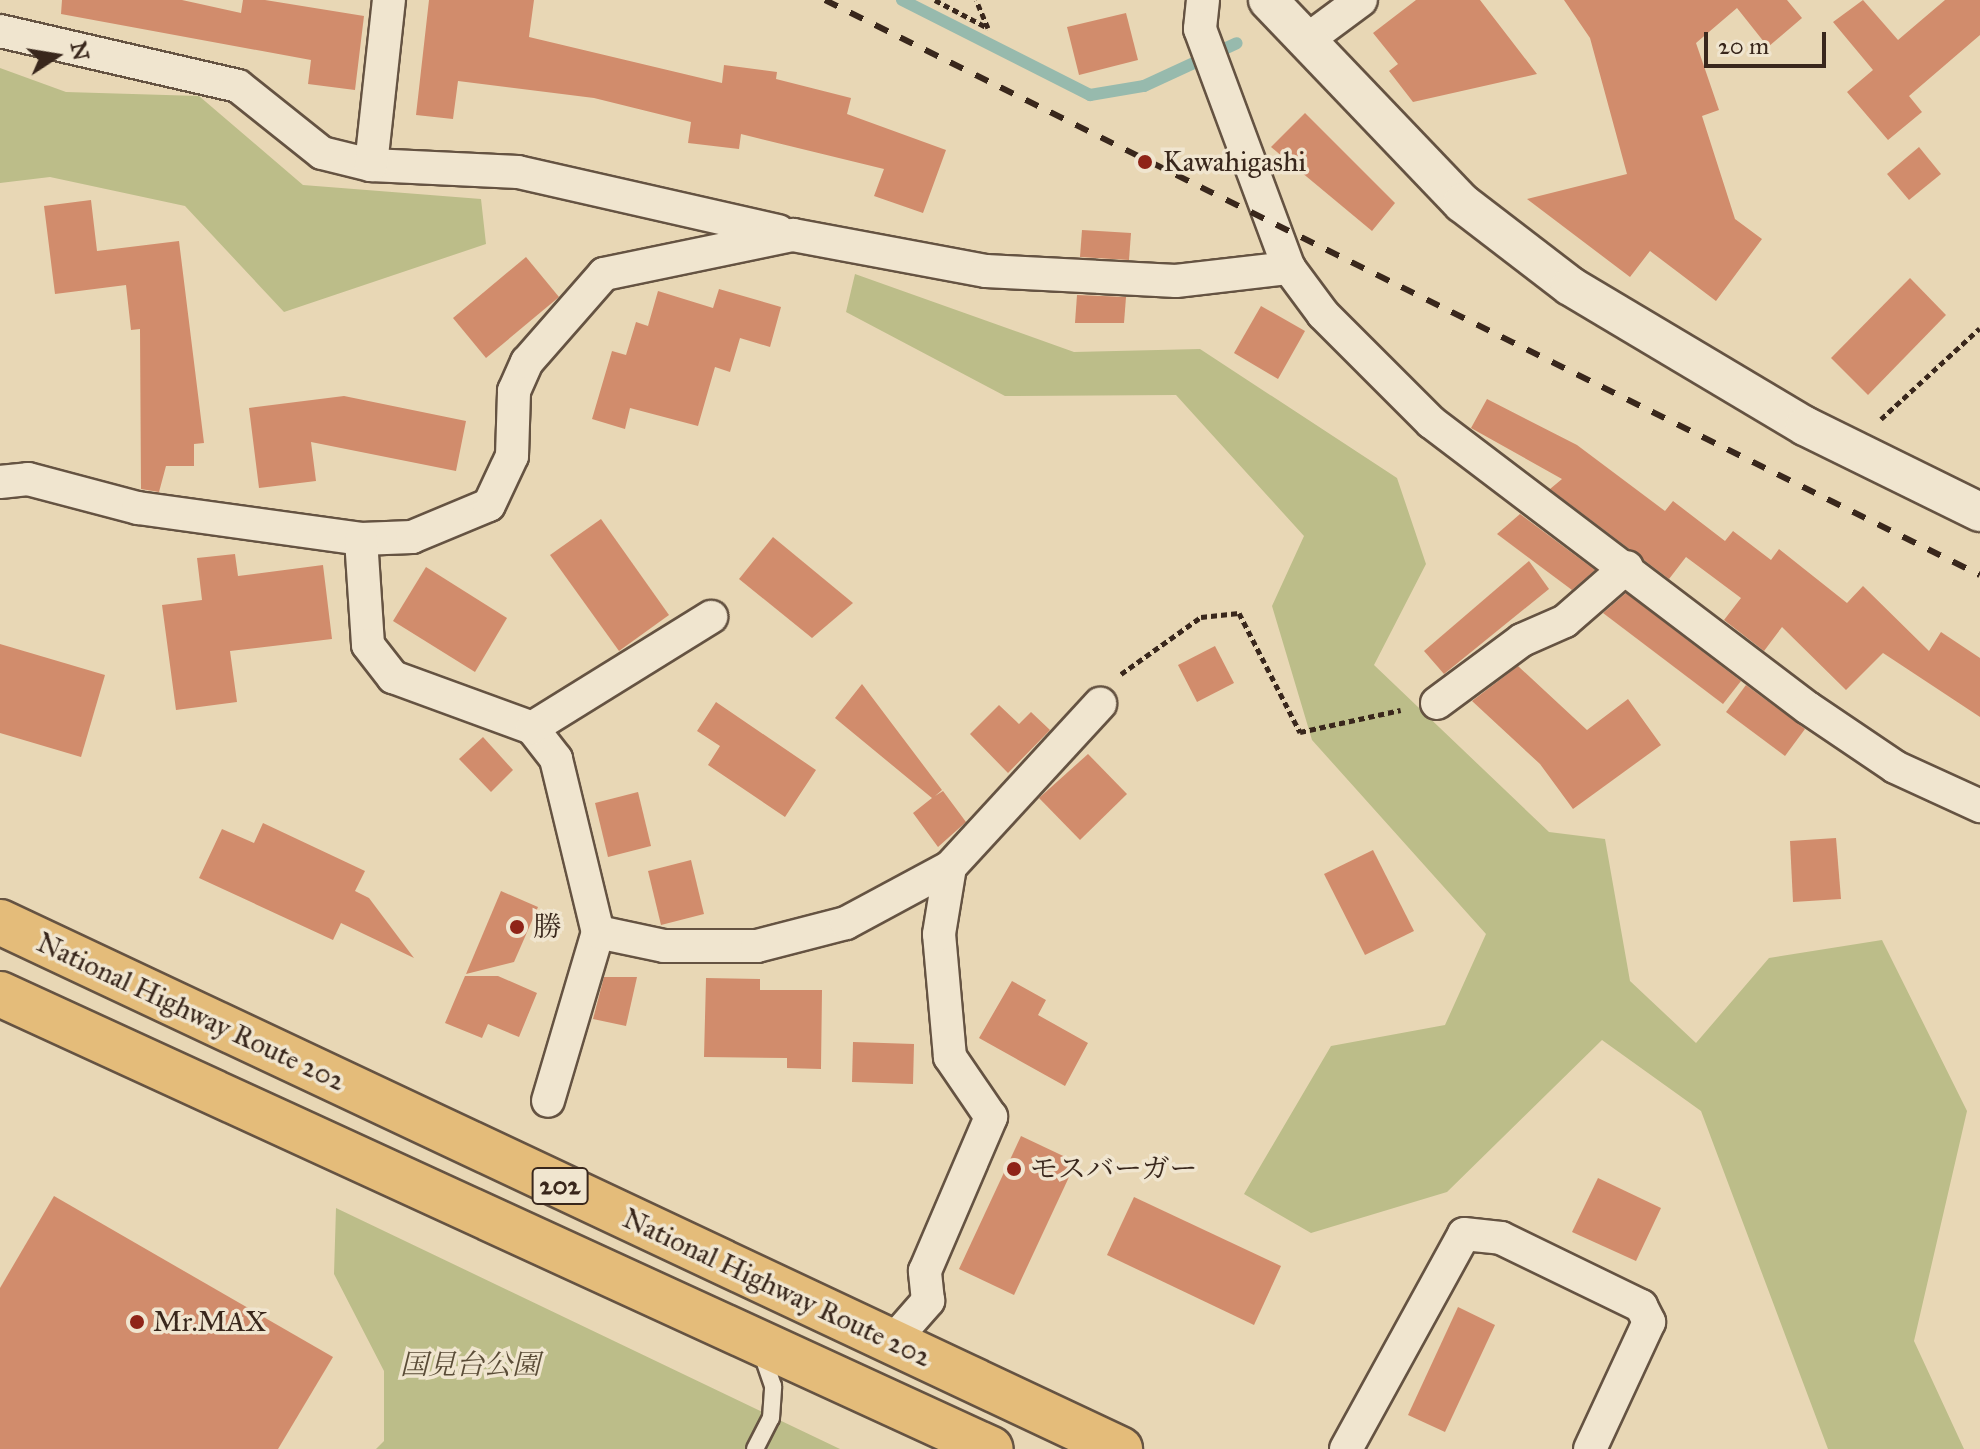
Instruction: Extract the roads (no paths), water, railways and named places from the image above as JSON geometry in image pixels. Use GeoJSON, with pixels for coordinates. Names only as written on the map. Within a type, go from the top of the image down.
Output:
{"type":"FeatureCollection","features":[{"type":"Feature","properties":{"kind":"highway","name":"National Highway Route 202"},"geometry":{"type":"LineString","coordinates":[[0,922],[1120,1449]]}},
{"type":"Feature","properties":{"kind":"highway","name":"National Highway Route 202"},"geometry":{"type":"LineString","coordinates":[[0,994],[991,1449]]}},
{"type":"Feature","properties":{"kind":"street"},"geometry":{"type":"LineString","coordinates":[[371,165],[389,0]]}},
{"type":"Feature","properties":{"kind":"street"},"geometry":{"type":"LineString","coordinates":[[1268,0],[1462,203],[1570,286],[1805,426],[1980,512]]}},
{"type":"Feature","properties":{"kind":"street"},"geometry":{"type":"LineString","coordinates":[[1307,40],[1361,0]]}},
{"type":"Feature","properties":{"kind":"street"},"geometry":{"type":"LineString","coordinates":[[1201,15],[1215,71],[1289,268],[1431,422],[1833,725],[1895,767],[1980,806]]}},
{"type":"Feature","properties":{"kind":"street"},"geometry":{"type":"LineString","coordinates":[[0,31],[238,86],[322,153],[371,165],[518,172],[793,235],[986,271],[1176,281],[1289,268]]}},
{"type":"Feature","properties":{"kind":"street"},"geometry":{"type":"LineString","coordinates":[[0,482],[28,479],[138,508],[361,539],[412,537],[489,505],[512,456],[514,391],[527,362],[604,274],[793,235]]}},
{"type":"Feature","properties":{"kind":"street"},"geometry":{"type":"LineString","coordinates":[[361,539],[368,645],[393,677],[532,728],[556,759],[598,932],[548,1101]]}},
{"type":"Feature","properties":{"kind":"street"},"geometry":{"type":"LineString","coordinates":[[1437,703],[1522,640],[1565,621],[1627,567]]}},
{"type":"Feature","properties":{"kind":"street"},"geometry":{"type":"LineString","coordinates":[[532,728],[711,617]]}},
{"type":"Feature","properties":{"kind":"street"},"geometry":{"type":"LineString","coordinates":[[598,932],[664,946],[757,946],[846,923],[950,867],[1100,704]]}},
{"type":"Feature","properties":{"kind":"street"},"geometry":{"type":"LineString","coordinates":[[892,1342],[928,1301],[925,1271],[991,1117],[950,1057],[939,934],[950,867]]}},
{"type":"Feature","properties":{"kind":"street"},"geometry":{"type":"LineString","coordinates":[[1346,1449],[1464,1234],[1501,1238],[1641,1306],[1649,1322],[1590,1449]]}},
{"type":"Feature","properties":{"kind":"lane"},"geometry":{"type":"LineString","coordinates":[[755,1449],[771,1418],[773,1386],[756,1339]]}},
{"type":"Feature","properties":{"kind":"waterway"},"geometry":{"type":"LineString","coordinates":[[902,0],[1090,95],[1144,86],[1237,43]]}},
{"type":"Feature","properties":{"kind":"railway"},"geometry":{"type":"LineString","coordinates":[[825,0],[1980,575]]}},
{"type":"Feature","properties":{"kind":"place","name":"Kawahigashi"},"geometry":{"type":"Point","coordinates":[1145,162]}},
{"type":"Feature","properties":{"kind":"place","name":"勝"},"geometry":{"type":"Point","coordinates":[517,927]}},
{"type":"Feature","properties":{"kind":"place","name":"モスバーガー"},"geometry":{"type":"Point","coordinates":[1014,1169]}},
{"type":"Feature","properties":{"kind":"place","name":"Mr.MAX"},"geometry":{"type":"Point","coordinates":[137,1322]}},
{"type":"Feature","properties":{"kind":"park label","name":"国見台公園"},"geometry":{"type":"Point","coordinates":[470,1365]}}]}
